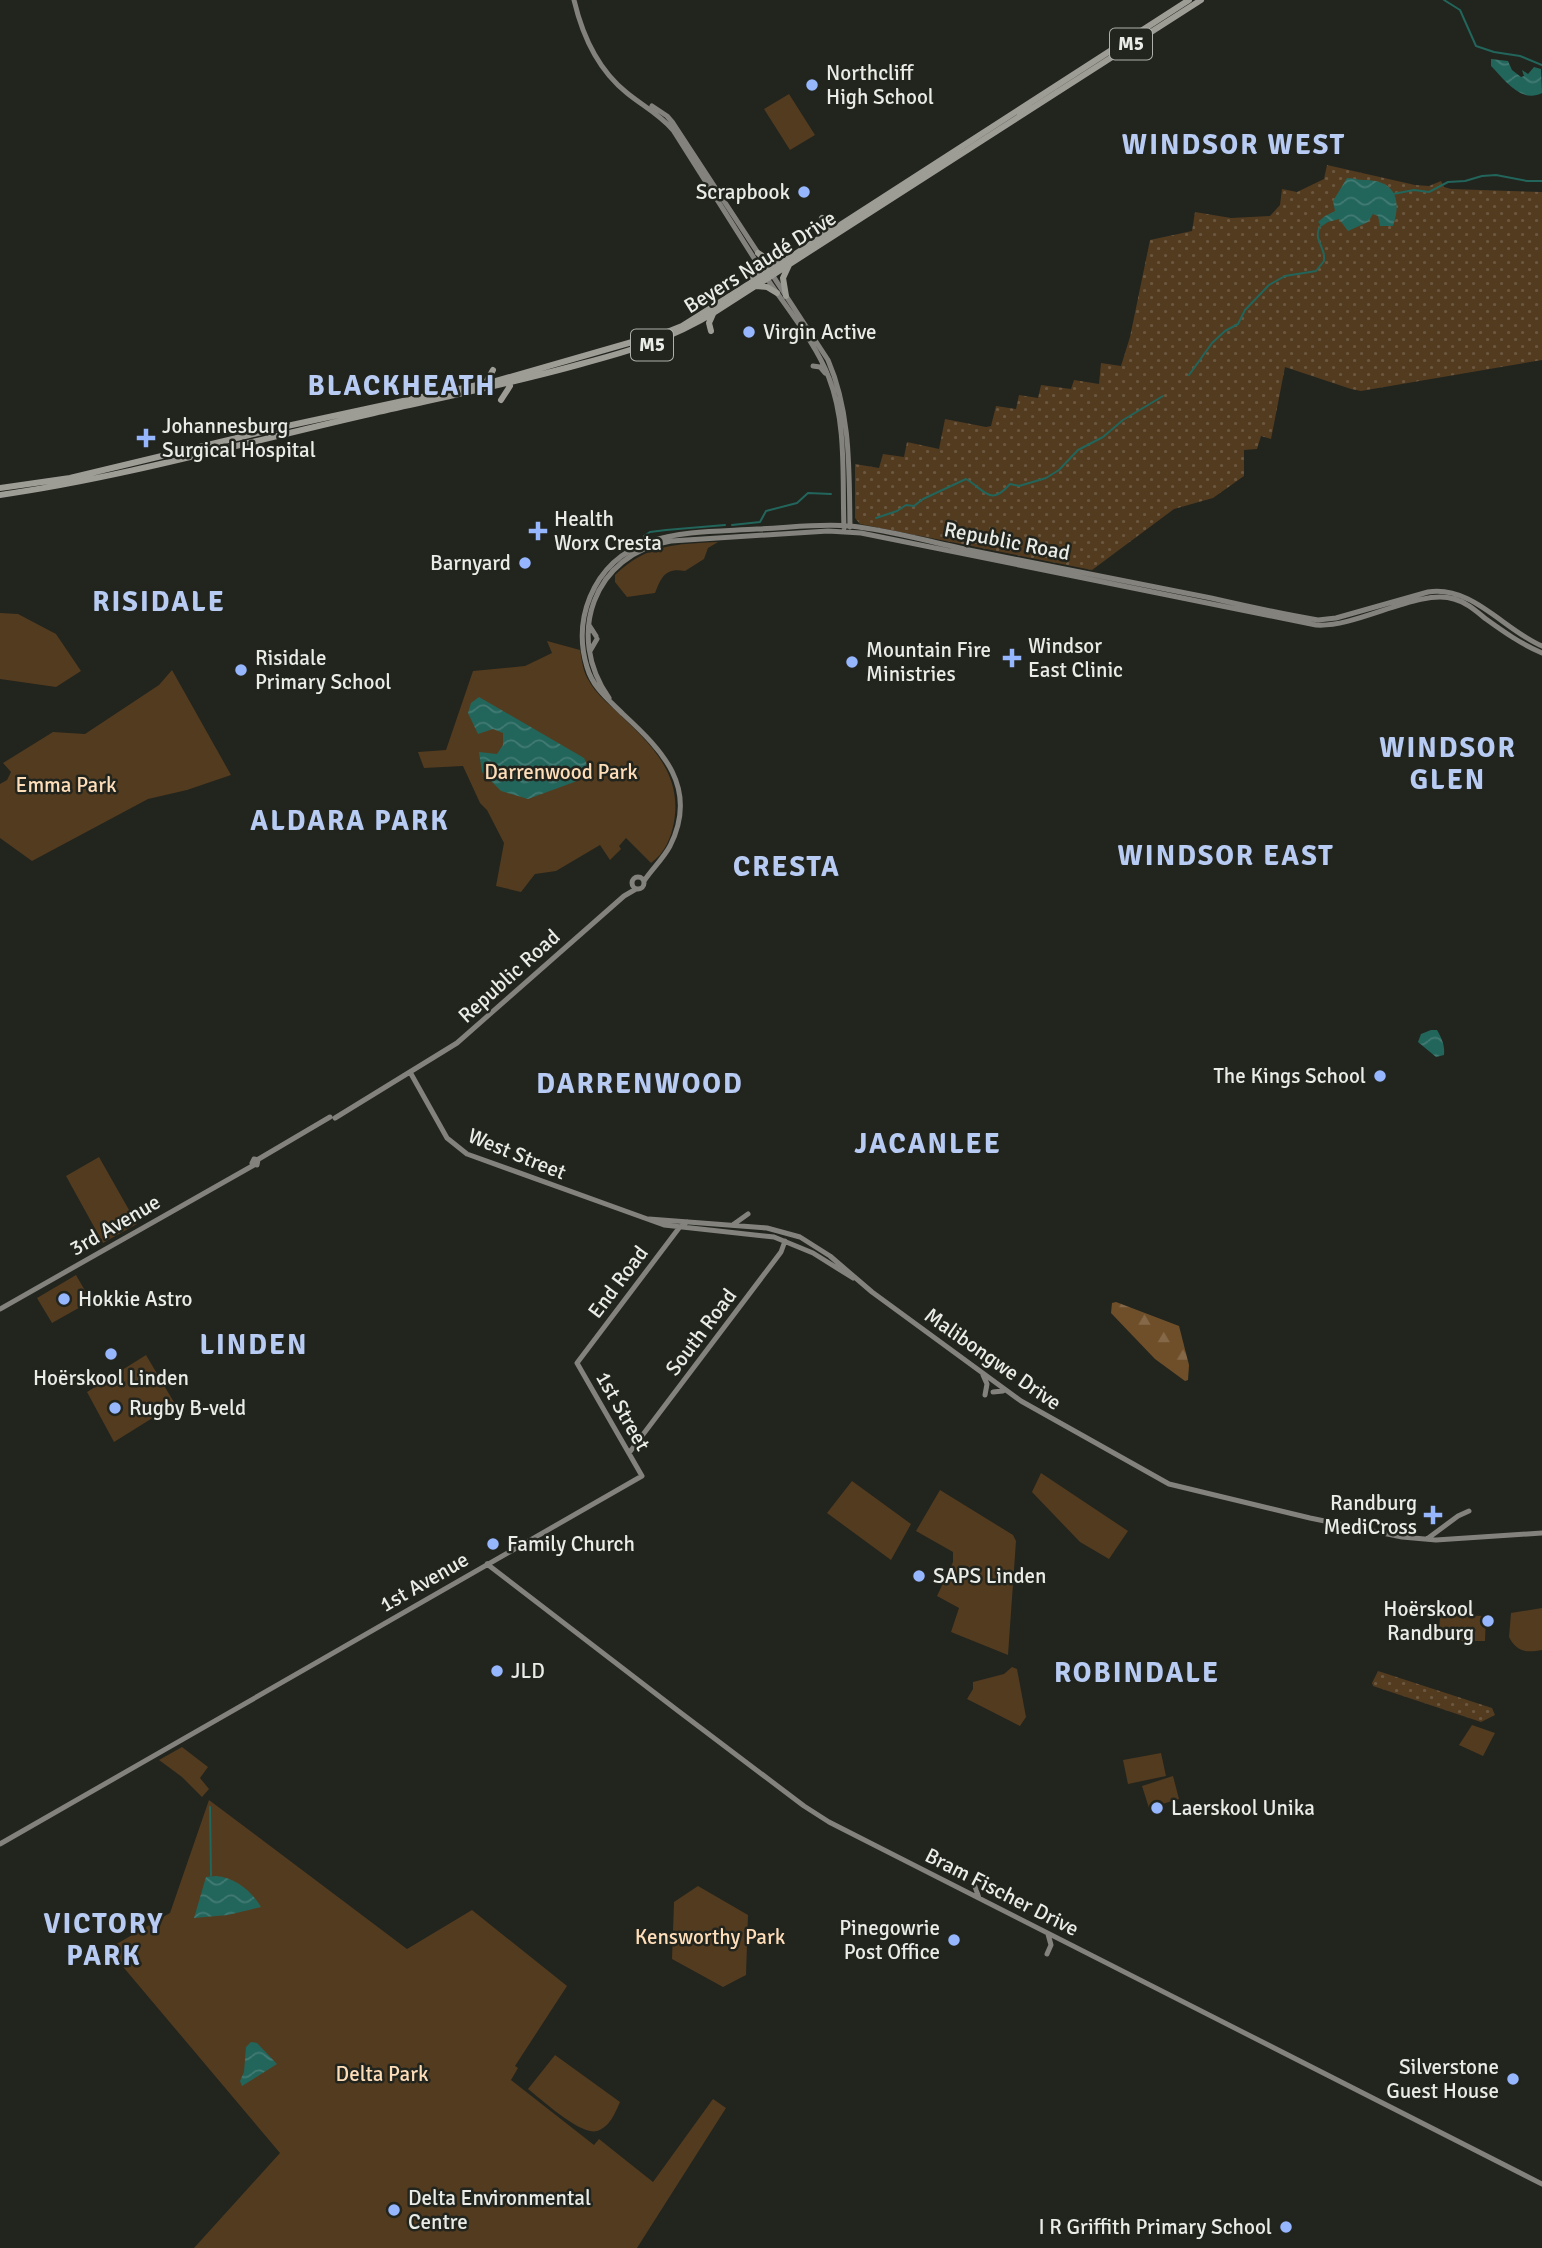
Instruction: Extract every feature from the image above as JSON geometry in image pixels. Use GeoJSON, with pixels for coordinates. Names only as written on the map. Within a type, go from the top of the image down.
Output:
{"type":"FeatureCollection","features":[{"type":"Feature","properties":{"kind":"main road"},"geometry":{"type":"LineString","coordinates":[[574,0],[590,46],[621,88],[661,117],[673,130],[757,263],[786,296],[826,356],[841,393],[848,443],[847,528]]}},
{"type":"Feature","properties":{"kind":"main road","name":"Beyers Naudé Drive"},"geometry":{"type":"LineString","coordinates":[[0,488],[70,478],[287,426],[514,383],[650,345],[679,334],[755,286],[781,263],[1189,0]]}},
{"type":"Feature","properties":{"kind":"main road","name":"Beyers Naudé Drive"},"geometry":{"type":"LineString","coordinates":[[0,495],[70,485],[487,386],[651,338],[682,326],[745,286],[790,263],[1201,0]]}},
{"type":"Feature","properties":{"kind":"main road"},"geometry":{"type":"LineString","coordinates":[[611,75],[631,93],[667,116],[758,253],[777,293],[822,362],[830,381],[839,423],[847,528]]}},
{"type":"Feature","properties":{"kind":"main road"},"geometry":{"type":"LineString","coordinates":[[822,218],[828,223],[824,235]]}},
{"type":"Feature","properties":{"kind":"main road"},"geometry":{"type":"LineString","coordinates":[[758,253],[781,263]]}},
{"type":"Feature","properties":{"kind":"main road"},"geometry":{"type":"LineString","coordinates":[[745,286],[758,272],[757,263]]}},
{"type":"Feature","properties":{"kind":"main road"},"geometry":{"type":"LineString","coordinates":[[786,296],[783,279],[790,263]]}},
{"type":"Feature","properties":{"kind":"main road"},"geometry":{"type":"LineString","coordinates":[[755,286],[767,287],[777,293]]}},
{"type":"Feature","properties":{"kind":"main road"},"geometry":{"type":"LineString","coordinates":[[711,331],[709,322],[715,313]]}},
{"type":"Feature","properties":{"kind":"main road"},"geometry":{"type":"LineString","coordinates":[[682,326],[702,320]]}},
{"type":"Feature","properties":{"kind":"main road"},"geometry":{"type":"LineString","coordinates":[[813,366],[822,368],[830,381]]}},
{"type":"Feature","properties":{"kind":"main road"},"geometry":{"type":"LineString","coordinates":[[494,370],[487,386],[501,400],[506,389],[514,383]]}},
{"type":"Feature","properties":{"kind":"main road","name":"Republic Road"},"geometry":{"type":"LineString","coordinates":[[642,879],[664,856],[674,836],[680,810],[677,787],[668,762],[658,747],[600,693],[585,660],[582,632],[586,609],[602,575],[618,558],[640,544],[672,535],[847,528],[1318,620],[1332,619],[1428,592],[1443,591],[1465,597],[1515,632],[1542,646]]}},
{"type":"Feature","properties":{"kind":"main road","name":"Republic Road"},"geometry":{"type":"LineString","coordinates":[[615,706],[597,679],[589,654],[588,622],[596,595],[609,576],[635,553],[652,545],[680,541],[847,528],[1316,625],[1336,625],[1430,598],[1447,597],[1462,601],[1513,638],[1542,653]]}},
{"type":"Feature","properties":{"kind":"main road"},"geometry":{"type":"LineString","coordinates":[[588,622],[597,637],[589,654]]}},
{"type":"Feature","properties":{"kind":"main road"},"geometry":{"type":"LineString","coordinates":[[634,877],[642,879],[641,888],[633,886],[634,877]]}},
{"type":"Feature","properties":{"kind":"main road","name":"Republic Road"},"geometry":{"type":"LineString","coordinates":[[410,1072],[466,1037],[633,886]]}},
{"type":"Feature","properties":{"kind":"main road","name":"3rd Avenue"},"geometry":{"type":"LineString","coordinates":[[0,1309],[410,1072]]}},
{"type":"Feature","properties":{"kind":"main road","name":"West Street"},"geometry":{"type":"LineString","coordinates":[[410,1072],[449,1140],[461,1151],[496,1166],[679,1228]]}},
{"type":"Feature","properties":{"kind":"main road"},"geometry":{"type":"LineString","coordinates":[[731,1225],[741,1221],[748,1213],[755,1227]]}},
{"type":"Feature","properties":{"kind":"main road","name":"West Street"},"geometry":{"type":"LineString","coordinates":[[649,1219],[687,1222]]}},
{"type":"Feature","properties":{"kind":"main road","name":"Malibongwe Drive"},"geometry":{"type":"LineString","coordinates":[[687,1222],[774,1229],[800,1237],[849,1271],[856,1279]]}},
{"type":"Feature","properties":{"kind":"main road","name":"End Road"},"geometry":{"type":"LineString","coordinates":[[577,1363],[679,1228],[687,1222]]}},
{"type":"Feature","properties":{"kind":"main road","name":"Malibongwe Drive"},"geometry":{"type":"LineString","coordinates":[[679,1228],[755,1233],[799,1246],[856,1279],[1021,1401],[1117,1457],[1184,1489],[1356,1528],[1427,1539],[1542,1533]]}},
{"type":"Feature","properties":{"kind":"main road"},"geometry":{"type":"LineString","coordinates":[[774,1229],[785,1241]]}},
{"type":"Feature","properties":{"kind":"main road","name":"South Road"},"geometry":{"type":"LineString","coordinates":[[629,1453],[783,1250],[785,1241]]}},
{"type":"Feature","properties":{"kind":"main road"},"geometry":{"type":"LineString","coordinates":[[783,1250],[799,1246]]}},
{"type":"Feature","properties":{"kind":"main road","name":"1st Street"},"geometry":{"type":"LineString","coordinates":[[577,1363],[642,1476]]}},
{"type":"Feature","properties":{"kind":"main road"},"geometry":{"type":"LineString","coordinates":[[981,1373],[986,1380],[985,1395]]}},
{"type":"Feature","properties":{"kind":"main road"},"geometry":{"type":"LineString","coordinates":[[993,1392],[1000,1390],[1021,1401]]}},
{"type":"Feature","properties":{"kind":"main road","name":"Malibongwe Drive"},"geometry":{"type":"LineString","coordinates":[[1117,1457],[1146,1476],[1176,1490],[1394,1539],[1443,1542],[1542,1533]]}},
{"type":"Feature","properties":{"kind":"main road"},"geometry":{"type":"LineString","coordinates":[[627,1483],[633,1475],[635,1463]]}},
{"type":"Feature","properties":{"kind":"main road","name":"1st Avenue"},"geometry":{"type":"LineString","coordinates":[[0,1844],[182,1743],[223,1716],[642,1476]]}},
{"type":"Feature","properties":{"kind":"main road"},"geometry":{"type":"LineString","coordinates":[[1427,1539],[1469,1511]]}},
{"type":"Feature","properties":{"kind":"main road","name":"Bram Fischer Drive"},"geometry":{"type":"LineString","coordinates":[[487,1564],[804,1806],[829,1822],[1542,2184]]}},
{"type":"Feature","properties":{"kind":"main road"},"geometry":{"type":"LineString","coordinates":[[973,1881],[980,1899]]}},
{"type":"Feature","properties":{"kind":"main road"},"geometry":{"type":"LineString","coordinates":[[1047,1933],[1051,1945],[1047,1954]]}},
{"type":"Feature","properties":{"kind":"green space"},"geometry":{"type":"Polygon","coordinates":[[[789,94],[815,135],[790,150],[764,109],[789,94]]]}},
{"type":"Feature","properties":{"kind":"green space"},"geometry":{"type":"Polygon","coordinates":[[[1327,165],[1415,185],[1429,186],[1441,181],[1444,187],[1451,189],[1542,192],[1542,360],[1361,391],[1285,367],[1271,439],[1261,436],[1257,449],[1244,450],[1244,476],[1213,498],[1174,509],[1092,570],[860,524],[855,518],[855,464],[879,468],[883,454],[904,457],[907,442],[939,449],[945,419],[991,426],[996,406],[1016,409],[1019,395],[1038,398],[1041,385],[1071,389],[1074,380],[1099,384],[1101,363],[1121,366],[1130,337],[1150,240],[1192,231],[1195,212],[1231,218],[1270,216],[1280,205],[1282,189],[1297,192],[1324,179],[1327,165]]]}},
{"type":"Feature","properties":{"kind":"green space"},"geometry":{"type":"Polygon","coordinates":[[[718,542],[708,548],[704,559],[685,571],[668,572],[655,593],[627,597],[615,582],[615,575],[651,551],[675,545],[718,542]]]}},
{"type":"Feature","properties":{"kind":"green space"},"geometry":{"type":"Polygon","coordinates":[[[0,613],[18,614],[56,634],[81,671],[56,687],[0,679],[0,613]]]}},
{"type":"Feature","properties":{"kind":"green space","name":"Darrenwood Park"},"geometry":{"type":"Polygon","coordinates":[[[547,641],[580,650],[585,674],[594,689],[639,733],[660,758],[673,787],[674,822],[667,845],[651,863],[626,838],[619,846],[621,849],[610,860],[600,845],[556,871],[535,874],[521,892],[496,886],[504,843],[487,810],[480,803],[463,766],[424,768],[418,752],[446,750],[473,671],[525,666],[552,653],[547,641]]]}},
{"type":"Feature","properties":{"kind":"green space","name":"Emma Park"},"geometry":{"type":"Polygon","coordinates":[[[172,670],[231,775],[187,790],[148,799],[32,861],[0,838],[0,784],[7,780],[11,772],[3,763],[53,732],[85,734],[159,685],[172,670]]]}},
{"type":"Feature","properties":{"kind":"green space"},"geometry":{"type":"Polygon","coordinates":[[[99,1157],[137,1224],[103,1243],[66,1176],[99,1157]]]}},
{"type":"Feature","properties":{"kind":"green space","name":"Hokkie Astro"},"geometry":{"type":"Polygon","coordinates":[[[76,1275],[91,1301],[52,1323],[37,1298],[76,1275]]]}},
{"type":"Feature","properties":{"kind":"green space"},"geometry":{"type":"Polygon","coordinates":[[[1116,1302],[1179,1326],[1189,1365],[1188,1380],[1185,1381],[1155,1359],[1111,1313],[1112,1303],[1116,1302]]]}},
{"type":"Feature","properties":{"kind":"green space"},"geometry":{"type":"Polygon","coordinates":[[[146,1355],[175,1404],[114,1442],[87,1392],[146,1355]]]}},
{"type":"Feature","properties":{"kind":"green space"},"geometry":{"type":"Polygon","coordinates":[[[1041,1473],[1128,1531],[1109,1559],[1080,1542],[1032,1492],[1041,1473]]]}},
{"type":"Feature","properties":{"kind":"green space"},"geometry":{"type":"Polygon","coordinates":[[[852,1481],[911,1524],[891,1560],[827,1513],[852,1481]]]}},
{"type":"Feature","properties":{"kind":"green space"},"geometry":{"type":"Polygon","coordinates":[[[940,1490],[1013,1535],[1016,1541],[1008,1655],[951,1632],[959,1608],[937,1596],[953,1562],[953,1552],[916,1531],[940,1490]]]}},
{"type":"Feature","properties":{"kind":"green space"},"geometry":{"type":"Polygon","coordinates":[[[1542,1608],[1542,1650],[1527,1651],[1519,1648],[1509,1637],[1511,1613],[1542,1608]]]}},
{"type":"Feature","properties":{"kind":"green space"},"geometry":{"type":"Polygon","coordinates":[[[1440,1615],[1486,1616],[1485,1641],[1452,1641],[1452,1633],[1439,1633],[1440,1615]]]}},
{"type":"Feature","properties":{"kind":"green space"},"geometry":{"type":"Polygon","coordinates":[[[1012,1667],[1017,1669],[1026,1717],[1020,1726],[967,1699],[973,1689],[973,1682],[1004,1674],[1012,1667]]]}},
{"type":"Feature","properties":{"kind":"green space"},"geometry":{"type":"Polygon","coordinates":[[[1378,1671],[1492,1708],[1495,1715],[1481,1722],[1373,1686],[1378,1671]]]}},
{"type":"Feature","properties":{"kind":"green space"},"geometry":{"type":"Polygon","coordinates":[[[1472,1725],[1495,1733],[1483,1756],[1459,1745],[1472,1725]]]}},
{"type":"Feature","properties":{"kind":"green space"},"geometry":{"type":"Polygon","coordinates":[[[182,1747],[208,1767],[200,1778],[209,1789],[202,1797],[182,1777],[159,1760],[182,1747]]]}},
{"type":"Feature","properties":{"kind":"green space"},"geometry":{"type":"Polygon","coordinates":[[[1161,1753],[1166,1776],[1128,1784],[1123,1760],[1161,1753]]]}},
{"type":"Feature","properties":{"kind":"green space"},"geometry":{"type":"Polygon","coordinates":[[[1173,1776],[1179,1799],[1149,1808],[1142,1786],[1173,1776]]]}},
{"type":"Feature","properties":{"kind":"green space","name":"Delta Park"},"geometry":{"type":"Polygon","coordinates":[[[209,1800],[407,1949],[472,1910],[567,1986],[515,2066],[518,2068],[511,2080],[594,2145],[599,2139],[653,2182],[713,2099],[726,2108],[637,2248],[194,2248],[280,2153],[108,1949],[170,1913],[209,1800]]]}},
{"type":"Feature","properties":{"kind":"green space","name":"Kensworthy Park"},"geometry":{"type":"Polygon","coordinates":[[[698,1886],[748,1915],[746,1975],[723,1987],[672,1959],[674,1902],[698,1886]]]}},
{"type":"Feature","properties":{"kind":"green space"},"geometry":{"type":"Polygon","coordinates":[[[555,2055],[620,2102],[612,2119],[602,2129],[590,2131],[581,2128],[561,2116],[528,2089],[555,2055]]]}},
{"type":"Feature","properties":{"kind":"water"},"geometry":{"type":"Polygon","coordinates":[[[1491,59],[1508,61],[1512,70],[1521,77],[1524,76],[1522,70],[1528,74],[1534,67],[1541,69],[1542,93],[1527,95],[1514,89],[1491,66],[1491,59]]]}},
{"type":"Feature","properties":{"kind":"water"},"geometry":{"type":"Polygon","coordinates":[[[1347,178],[1375,181],[1389,187],[1394,193],[1397,207],[1393,226],[1380,226],[1378,216],[1373,214],[1368,222],[1348,231],[1339,219],[1322,226],[1318,222],[1335,211],[1333,201],[1347,178]]]}},
{"type":"Feature","properties":{"kind":"water"},"geometry":{"type":"Polygon","coordinates":[[[479,697],[584,758],[591,773],[528,799],[501,791],[482,772],[479,752],[497,754],[503,745],[503,733],[493,729],[478,734],[468,713],[471,703],[479,697]]]}},
{"type":"Feature","properties":{"kind":"water"},"geometry":{"type":"Polygon","coordinates":[[[1437,1030],[1439,1033],[1444,1045],[1444,1055],[1436,1057],[1418,1042],[1421,1034],[1437,1030]]]}},
{"type":"Feature","properties":{"kind":"water"},"geometry":{"type":"Polygon","coordinates":[[[216,1876],[242,1886],[261,1907],[228,1915],[194,1918],[206,1877],[216,1876]]]}},
{"type":"Feature","properties":{"kind":"water"},"geometry":{"type":"Polygon","coordinates":[[[251,2042],[257,2043],[277,2064],[242,2086],[240,2081],[244,2072],[246,2047],[251,2042]]]}},
{"type":"Feature","properties":{"kind":"waterway"},"geometry":{"type":"LineString","coordinates":[[1444,0],[1460,10],[1476,46],[1520,56],[1542,65]]}},
{"type":"Feature","properties":{"kind":"waterway"},"geometry":{"type":"LineString","coordinates":[[1393,194],[1414,190],[1429,192],[1448,182],[1482,176],[1496,175],[1542,181]]}},
{"type":"Feature","properties":{"kind":"waterway"},"geometry":{"type":"LineString","coordinates":[[1189,375],[1212,343],[1238,324],[1245,310],[1269,285],[1285,276],[1316,271],[1324,261],[1318,236],[1321,225]]}},
{"type":"Feature","properties":{"kind":"waterway"},"geometry":{"type":"LineString","coordinates":[[876,518],[906,505],[914,506],[966,479],[992,495],[1003,491],[1010,484],[1019,486],[1046,478],[1059,470],[1078,450],[1103,437],[1123,420],[1163,396]]}},
{"type":"Feature","properties":{"kind":"waterway"},"geometry":{"type":"LineString","coordinates":[[732,525],[760,522],[766,511],[797,503],[808,493],[831,494]]}},
{"type":"Feature","properties":{"kind":"waterway"},"geometry":{"type":"LineString","coordinates":[[644,536],[650,532],[725,525]]}},
{"type":"Feature","properties":{"kind":"waterway"},"geometry":{"type":"LineString","coordinates":[[210,1807],[211,1876]]}},
{"type":"Feature","properties":{"kind":"place","name":"Northcliff High School"},"geometry":{"type":"Point","coordinates":[812,85]}},
{"type":"Feature","properties":{"kind":"place","name":"Scrapbook"},"geometry":{"type":"Point","coordinates":[804,192]}},
{"type":"Feature","properties":{"kind":"place","name":"Virgin Active"},"geometry":{"type":"Point","coordinates":[749,332]}},
{"type":"Feature","properties":{"kind":"place","name":"Johannesburg Surgical Hospital"},"geometry":{"type":"Point","coordinates":[146,438]}},
{"type":"Feature","properties":{"kind":"place","name":"Health Worx Cresta"},"geometry":{"type":"Point","coordinates":[538,531]}},
{"type":"Feature","properties":{"kind":"place","name":"Barnyard"},"geometry":{"type":"Point","coordinates":[525,563]}},
{"type":"Feature","properties":{"kind":"place","name":"Windsor East Clinic"},"geometry":{"type":"Point","coordinates":[1012,658]}},
{"type":"Feature","properties":{"kind":"place","name":"Mountain Fire Ministries"},"geometry":{"type":"Point","coordinates":[852,662]}},
{"type":"Feature","properties":{"kind":"place","name":"Risidale Primary School"},"geometry":{"type":"Point","coordinates":[241,670]}},
{"type":"Feature","properties":{"kind":"place","name":"The Kings School"},"geometry":{"type":"Point","coordinates":[1380,1076]}},
{"type":"Feature","properties":{"kind":"place","name":"Hokkie Astro"},"geometry":{"type":"Point","coordinates":[64,1299]}},
{"type":"Feature","properties":{"kind":"place","name":"Hoërskool Linden"},"geometry":{"type":"Point","coordinates":[111,1354]}},
{"type":"Feature","properties":{"kind":"place","name":"Rugby B-veld"},"geometry":{"type":"Point","coordinates":[115,1408]}},
{"type":"Feature","properties":{"kind":"place","name":"Randburg MediCross"},"geometry":{"type":"Point","coordinates":[1433,1515]}},
{"type":"Feature","properties":{"kind":"place","name":"Family Church"},"geometry":{"type":"Point","coordinates":[493,1544]}},
{"type":"Feature","properties":{"kind":"place","name":"SAPS Linden"},"geometry":{"type":"Point","coordinates":[919,1576]}},
{"type":"Feature","properties":{"kind":"place","name":"Hoërskool Randburg"},"geometry":{"type":"Point","coordinates":[1488,1621]}},
{"type":"Feature","properties":{"kind":"place","name":"JLD"},"geometry":{"type":"Point","coordinates":[497,1671]}},
{"type":"Feature","properties":{"kind":"place","name":"Laerskool Unika"},"geometry":{"type":"Point","coordinates":[1157,1808]}},
{"type":"Feature","properties":{"kind":"place","name":"Pinegowrie Post Office"},"geometry":{"type":"Point","coordinates":[954,1940]}},
{"type":"Feature","properties":{"kind":"place","name":"Silverstone Guest House"},"geometry":{"type":"Point","coordinates":[1513,2079]}},
{"type":"Feature","properties":{"kind":"place","name":"Delta Environmental Centre"},"geometry":{"type":"Point","coordinates":[394,2210]}},
{"type":"Feature","properties":{"kind":"place","name":"I R Griffith Primary School"},"geometry":{"type":"Point","coordinates":[1286,2227]}},
{"type":"Feature","properties":{"kind":"district","name":"WINDSOR WEST"},"geometry":{"type":"Point","coordinates":[1234,145]}},
{"type":"Feature","properties":{"kind":"district","name":"BLACKHEATH"},"geometry":{"type":"Point","coordinates":[402,386]}},
{"type":"Feature","properties":{"kind":"district","name":"RISIDALE"},"geometry":{"type":"Point","coordinates":[159,602]}},
{"type":"Feature","properties":{"kind":"district","name":"WINDSOR GLEN"},"geometry":{"type":"Point","coordinates":[1448,764]}},
{"type":"Feature","properties":{"kind":"district","name":"ALDARA PARK"},"geometry":{"type":"Point","coordinates":[350,821]}},
{"type":"Feature","properties":{"kind":"district","name":"WINDSOR EAST"},"geometry":{"type":"Point","coordinates":[1226,856]}},
{"type":"Feature","properties":{"kind":"district","name":"CRESTA"},"geometry":{"type":"Point","coordinates":[787,867]}},
{"type":"Feature","properties":{"kind":"district","name":"DARRENWOOD"},"geometry":{"type":"Point","coordinates":[640,1084]}},
{"type":"Feature","properties":{"kind":"district","name":"JACANLEE"},"geometry":{"type":"Point","coordinates":[928,1144]}},
{"type":"Feature","properties":{"kind":"district","name":"LINDEN"},"geometry":{"type":"Point","coordinates":[254,1345]}},
{"type":"Feature","properties":{"kind":"district","name":"ROBINDALE"},"geometry":{"type":"Point","coordinates":[1137,1673]}},
{"type":"Feature","properties":{"kind":"district","name":"VICTORY PARK"},"geometry":{"type":"Point","coordinates":[104,1940]}}]}
